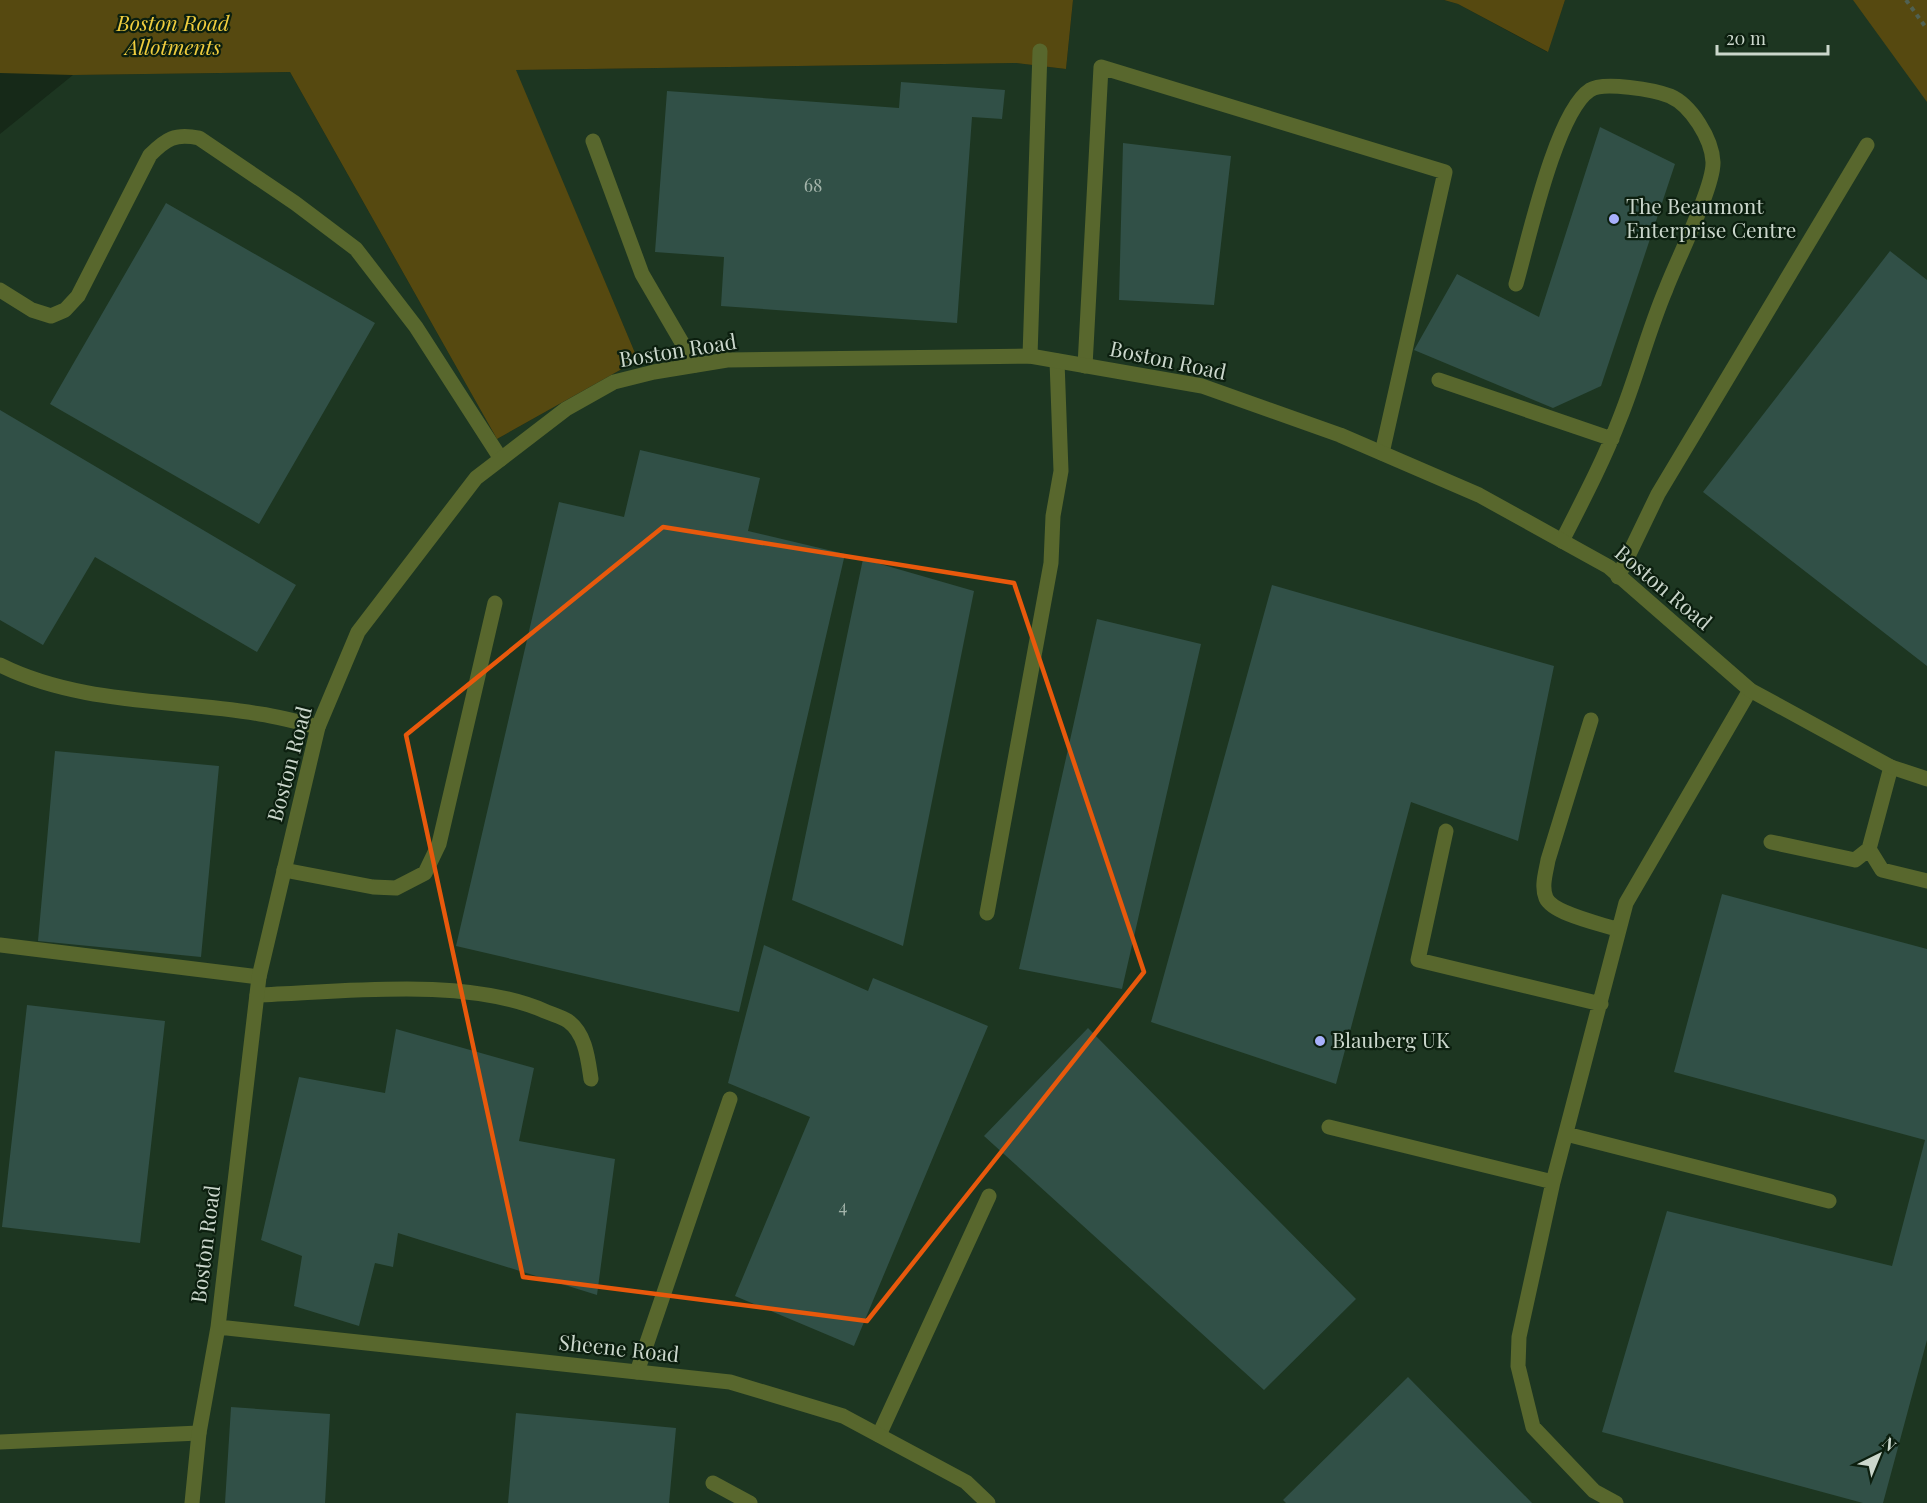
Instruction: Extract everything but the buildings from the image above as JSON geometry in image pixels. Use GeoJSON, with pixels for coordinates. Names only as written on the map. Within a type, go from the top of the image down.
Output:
{"type":"FeatureCollection","features":[{"type":"Feature","properties":{"kind":"street"},"geometry":{"type":"LineString","coordinates":[[1030,356],[1040,51]]}},
{"type":"Feature","properties":{"kind":"street"},"geometry":{"type":"LineString","coordinates":[[1085,366],[1101,67],[1445,172],[1382,453]]}},
{"type":"Feature","properties":{"kind":"street"},"geometry":{"type":"LineString","coordinates":[[1516,284],[1561,134],[1576,105],[1590,89],[1610,86],[1651,91],[1671,96],[1688,111],[1709,140],[1714,164],[1703,199],[1664,292],[1612,439],[1562,541]]}},
{"type":"Feature","properties":{"kind":"street"},"geometry":{"type":"LineString","coordinates":[[0,290],[32,310],[51,316],[65,310],[78,296],[150,154],[166,139],[181,134],[199,138],[227,155],[356,249],[416,327],[501,459]]}},
{"type":"Feature","properties":{"kind":"street"},"geometry":{"type":"LineString","coordinates":[[593,141],[642,274],[695,365]]}},
{"type":"Feature","properties":{"kind":"street"},"geometry":{"type":"LineString","coordinates":[[1618,577],[1658,494],[1867,145]]}},
{"type":"Feature","properties":{"kind":"street","name":"Boston Road"},"geometry":{"type":"LineString","coordinates":[[192,1503],[199,1433],[218,1327],[259,977],[318,727],[358,632],[476,478],[566,409],[614,382],[727,360],[1030,356],[1202,386],[1340,435],[1479,495],[1609,567],[1750,690],[1891,767],[1927,779]]}},
{"type":"Feature","properties":{"kind":"street"},"geometry":{"type":"LineString","coordinates":[[987,913],[1051,563],[1053,516],[1061,471],[1057,361]]}},
{"type":"Feature","properties":{"kind":"street"},"geometry":{"type":"LineString","coordinates":[[1439,380],[1612,439]]}},
{"type":"Feature","properties":{"kind":"street"},"geometry":{"type":"LineString","coordinates":[[285,870],[373,887],[396,888],[425,873],[439,844],[495,603]]}},
{"type":"Feature","properties":{"kind":"street"},"geometry":{"type":"LineString","coordinates":[[0,665],[24,677],[70,691],[261,714],[318,727]]}},
{"type":"Feature","properties":{"kind":"street"},"geometry":{"type":"LineString","coordinates":[[1616,1503],[1594,1491],[1533,1427],[1518,1366],[1519,1337],[1553,1182],[1626,903],[1750,690]]}},
{"type":"Feature","properties":{"kind":"street"},"geometry":{"type":"LineString","coordinates":[[1591,720],[1548,860],[1544,884],[1545,897],[1552,908],[1619,930]]}},
{"type":"Feature","properties":{"kind":"street"},"geometry":{"type":"LineString","coordinates":[[1771,842],[1855,860],[1869,849],[1891,767]]}},
{"type":"Feature","properties":{"kind":"street"},"geometry":{"type":"LineString","coordinates":[[1446,831],[1418,960],[1601,1004]]}},
{"type":"Feature","properties":{"kind":"street"},"geometry":{"type":"LineString","coordinates":[[1869,849],[1882,870],[1927,881]]}},
{"type":"Feature","properties":{"kind":"street"},"geometry":{"type":"LineString","coordinates":[[0,945],[259,977]]}},
{"type":"Feature","properties":{"kind":"street"},"geometry":{"type":"LineString","coordinates":[[257,995],[428,990],[480,992],[524,1001],[569,1022],[586,1047],[591,1079]]}},
{"type":"Feature","properties":{"kind":"street"},"geometry":{"type":"LineString","coordinates":[[637,1372],[730,1099]]}},
{"type":"Feature","properties":{"kind":"street"},"geometry":{"type":"LineString","coordinates":[[1329,1127],[1553,1182]]}},
{"type":"Feature","properties":{"kind":"street"},"geometry":{"type":"LineString","coordinates":[[1566,1134],[1829,1201]]}},
{"type":"Feature","properties":{"kind":"street"},"geometry":{"type":"LineString","coordinates":[[879,1435],[989,1196]]}},
{"type":"Feature","properties":{"kind":"street","name":"Sheene Road"},"geometry":{"type":"LineString","coordinates":[[218,1327],[730,1382],[843,1416],[966,1482],[984,1502]]}},
{"type":"Feature","properties":{"kind":"street"},"geometry":{"type":"LineString","coordinates":[[0,1442],[199,1433]]}},
{"type":"Feature","properties":{"kind":"street"},"geometry":{"type":"LineString","coordinates":[[713,1483],[750,1503]]}},
{"type":"Feature","properties":{"kind":"path"},"geometry":{"type":"LineString","coordinates":[[1905,0],[1927,29]]}},
{"type":"Feature","properties":{"kind":"highlighted area"},"geometry":{"type":"Polygon","coordinates":[[[663,527],[1014,583],[1144,972],[867,1321],[523,1277],[406,735],[663,527]]]}},
{"type":"Feature","properties":{"kind":"shaded area"},"geometry":{"type":"Polygon","coordinates":[[[1073,0],[1444,0],[1458,4],[1547,52],[1565,0],[1881,0],[1927,45],[1927,1503],[0,1503],[0,134],[73,75],[290,72],[497,439],[638,360],[515,70],[1016,63],[1066,69],[1073,0]]]}},
{"type":"Feature","properties":{"kind":"green space","name":"Boston Road Allotments"},"geometry":{"type":"Polygon","coordinates":[[[0,0],[1073,0],[1066,69],[1016,63],[516,70],[638,360],[497,439],[290,72],[73,75],[0,73],[0,0]]]}},
{"type":"Feature","properties":{"kind":"green space"},"geometry":{"type":"Polygon","coordinates":[[[1444,0],[1565,0],[1548,52],[1458,4],[1444,0]]]}},
{"type":"Feature","properties":{"kind":"green space"},"geometry":{"type":"Polygon","coordinates":[[[1853,0],[1927,0],[1927,102],[1853,0]]]}},
{"type":"Feature","properties":{"kind":"place","name":"The Beaumont Enterprise Centre"},"geometry":{"type":"Point","coordinates":[1614,219]}},
{"type":"Feature","properties":{"kind":"place","name":"Blauberg UK"},"geometry":{"type":"Point","coordinates":[1320,1041]}}]}
